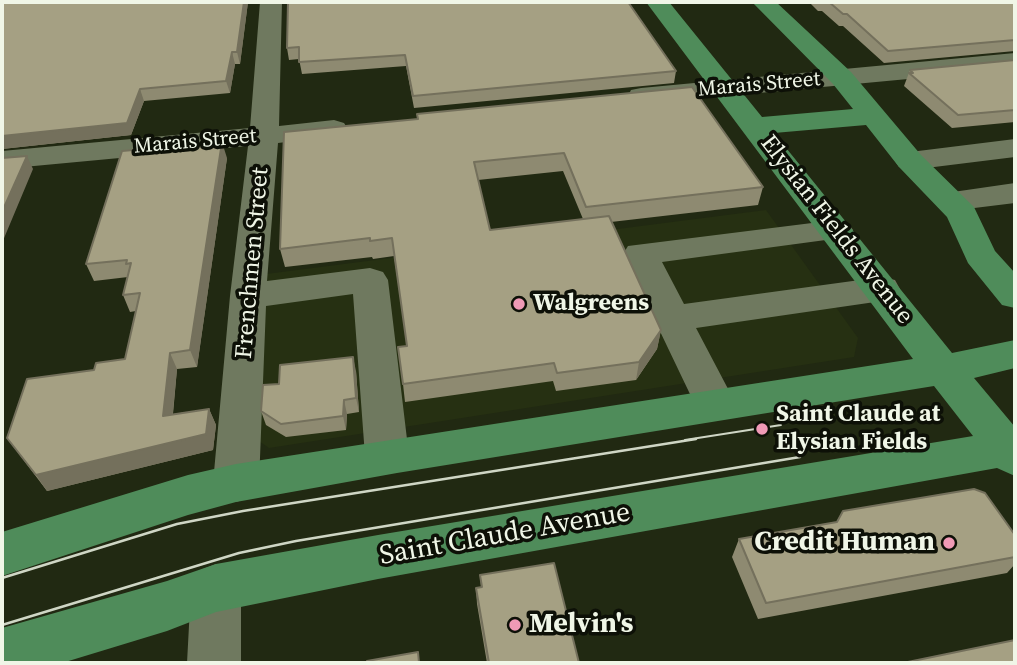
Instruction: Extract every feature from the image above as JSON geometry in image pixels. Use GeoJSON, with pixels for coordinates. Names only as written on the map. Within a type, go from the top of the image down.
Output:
{"type":"FeatureCollection","features":[{"type":"Feature","properties":{"kind":"main road","name":"Elysian Fields Avenue"},"geometry":{"type":"LineString","coordinates":[[657,2],[945,369],[1013,451]]}},
{"type":"Feature","properties":{"kind":"main road"},"geometry":{"type":"LineString","coordinates":[[763,2],[842,78],[910,161],[956,208],[1015,259]]}},
{"type":"Feature","properties":{"kind":"main road"},"geometry":{"type":"LineString","coordinates":[[756,126],[874,116]]}},
{"type":"Feature","properties":{"kind":"main road"},"geometry":{"type":"LineString","coordinates":[[956,208],[979,255],[1015,296]]}},
{"type":"Feature","properties":{"kind":"main road"},"geometry":{"type":"LineString","coordinates":[[2,554],[188,495],[236,483],[387,456],[945,369],[1015,354]]}},
{"type":"Feature","properties":{"kind":"main road","name":"Saint Claude Avenue"},"geometry":{"type":"LineString","coordinates":[[2,655],[167,606],[216,588],[378,557],[1013,451]]}},
{"type":"Feature","properties":{"kind":"street","name":"Frenchmen Street"},"geometry":{"type":"LineString","coordinates":[[236,483],[247,296],[264,136],[271,2]]}},
{"type":"Feature","properties":{"kind":"street","name":"Marais Street"},"geometry":{"type":"LineString","coordinates":[[617,99],[1015,61]]}},
{"type":"Feature","properties":{"kind":"street","name":"Marais Street"},"geometry":{"type":"LineString","coordinates":[[2,160],[359,126]]}},
{"type":"Feature","properties":{"kind":"street"},"geometry":{"type":"LineString","coordinates":[[910,161],[1015,148]]}},
{"type":"Feature","properties":{"kind":"street"},"geometry":{"type":"LineString","coordinates":[[956,208],[1015,193]]}},
{"type":"Feature","properties":{"kind":"street"},"geometry":{"type":"LineString","coordinates":[[715,404],[640,254],[836,230]]}},
{"type":"Feature","properties":{"kind":"street"},"geometry":{"type":"LineString","coordinates":[[247,296],[370,281],[387,456]]}},
{"type":"Feature","properties":{"kind":"street"},"geometry":{"type":"LineString","coordinates":[[671,319],[882,289]]}},
{"type":"Feature","properties":{"kind":"street"},"geometry":{"type":"LineString","coordinates":[[214,663],[216,588]]}},
{"type":"Feature","properties":{"kind":"shaded area"},"geometry":{"type":"Polygon","coordinates":[[[766,210],[858,338],[854,357],[269,448],[256,439],[266,274],[766,210]]]}},
{"type":"Feature","properties":{"kind":"building"},"geometry":{"type":"Polygon","coordinates":[[[2,2],[244,2],[237,52],[232,52],[226,81],[140,89],[127,123],[2,136],[2,2]]]}},
{"type":"Feature","properties":{"kind":"building"},"geometry":{"type":"Polygon","coordinates":[[[288,2],[628,2],[676,71],[413,96],[405,55],[299,62],[299,47],[287,48],[288,2]]]}},
{"type":"Feature","properties":{"kind":"building"},"geometry":{"type":"Polygon","coordinates":[[[829,2],[1015,2],[1015,40],[888,51],[847,14],[843,14],[829,2]]]}},
{"type":"Feature","properties":{"kind":"building"},"geometry":{"type":"Polygon","coordinates":[[[1015,60],[1015,110],[958,115],[909,73],[913,73],[910,70],[1015,60]]]}},
{"type":"Feature","properties":{"kind":"building"},"geometry":{"type":"Polygon","coordinates":[[[692,87],[763,187],[586,207],[564,153],[474,162],[490,230],[609,216],[661,330],[639,362],[557,373],[554,363],[403,384],[398,347],[407,346],[392,238],[370,241],[370,238],[280,249],[284,132],[418,119],[417,114],[692,87]]]}},
{"type":"Feature","properties":{"kind":"building"},"geometry":{"type":"Polygon","coordinates":[[[222,142],[190,350],[170,353],[163,416],[209,409],[206,434],[36,475],[7,438],[27,379],[94,370],[96,363],[125,359],[140,293],[123,295],[131,263],[126,264],[127,260],[86,264],[122,151],[222,142]]]}},
{"type":"Feature","properties":{"kind":"building"},"geometry":{"type":"Polygon","coordinates":[[[27,156],[2,212],[2,158],[27,156]]]}},
{"type":"Feature","properties":{"kind":"building"},"geometry":{"type":"Polygon","coordinates":[[[353,357],[356,398],[344,400],[343,416],[281,424],[261,411],[263,385],[279,384],[280,365],[353,357]]]}},
{"type":"Feature","properties":{"kind":"building"},"geometry":{"type":"Polygon","coordinates":[[[974,489],[985,493],[1015,535],[1015,557],[766,603],[739,539],[837,522],[843,511],[974,489]]]}},
{"type":"Feature","properties":{"kind":"building"},"geometry":{"type":"Polygon","coordinates":[[[554,563],[579,663],[489,663],[476,588],[482,587],[480,575],[554,563]]]}},
{"type":"Feature","properties":{"kind":"building"},"geometry":{"type":"Polygon","coordinates":[[[1015,640],[1015,663],[903,663],[1015,640]]]}},
{"type":"Feature","properties":{"kind":"building"},"geometry":{"type":"Polygon","coordinates":[[[418,652],[419,663],[367,663],[367,661],[418,652]]]}},
{"type":"Feature","properties":{"kind":"tram line"},"geometry":{"type":"LineString","coordinates":[[685,440],[781,425]]}},
{"type":"Feature","properties":{"kind":"tram line"},"geometry":{"type":"LineString","coordinates":[[2,578],[177,524],[243,511],[696,439]]}},
{"type":"Feature","properties":{"kind":"tram line"},"geometry":{"type":"LineString","coordinates":[[2,625],[239,553],[296,541],[800,457]]}},
{"type":"Feature","properties":{"kind":"place","name":"Walgreens"},"geometry":{"type":"Point","coordinates":[519,304]}},
{"type":"Feature","properties":{"kind":"place","name":"Saint Claude at Elysian Fields"},"geometry":{"type":"Point","coordinates":[762,429]}},
{"type":"Feature","properties":{"kind":"place","name":"Credit Human"},"geometry":{"type":"Point","coordinates":[949,543]}},
{"type":"Feature","properties":{"kind":"place","name":"Melvin's"},"geometry":{"type":"Point","coordinates":[515,625]}}]}
